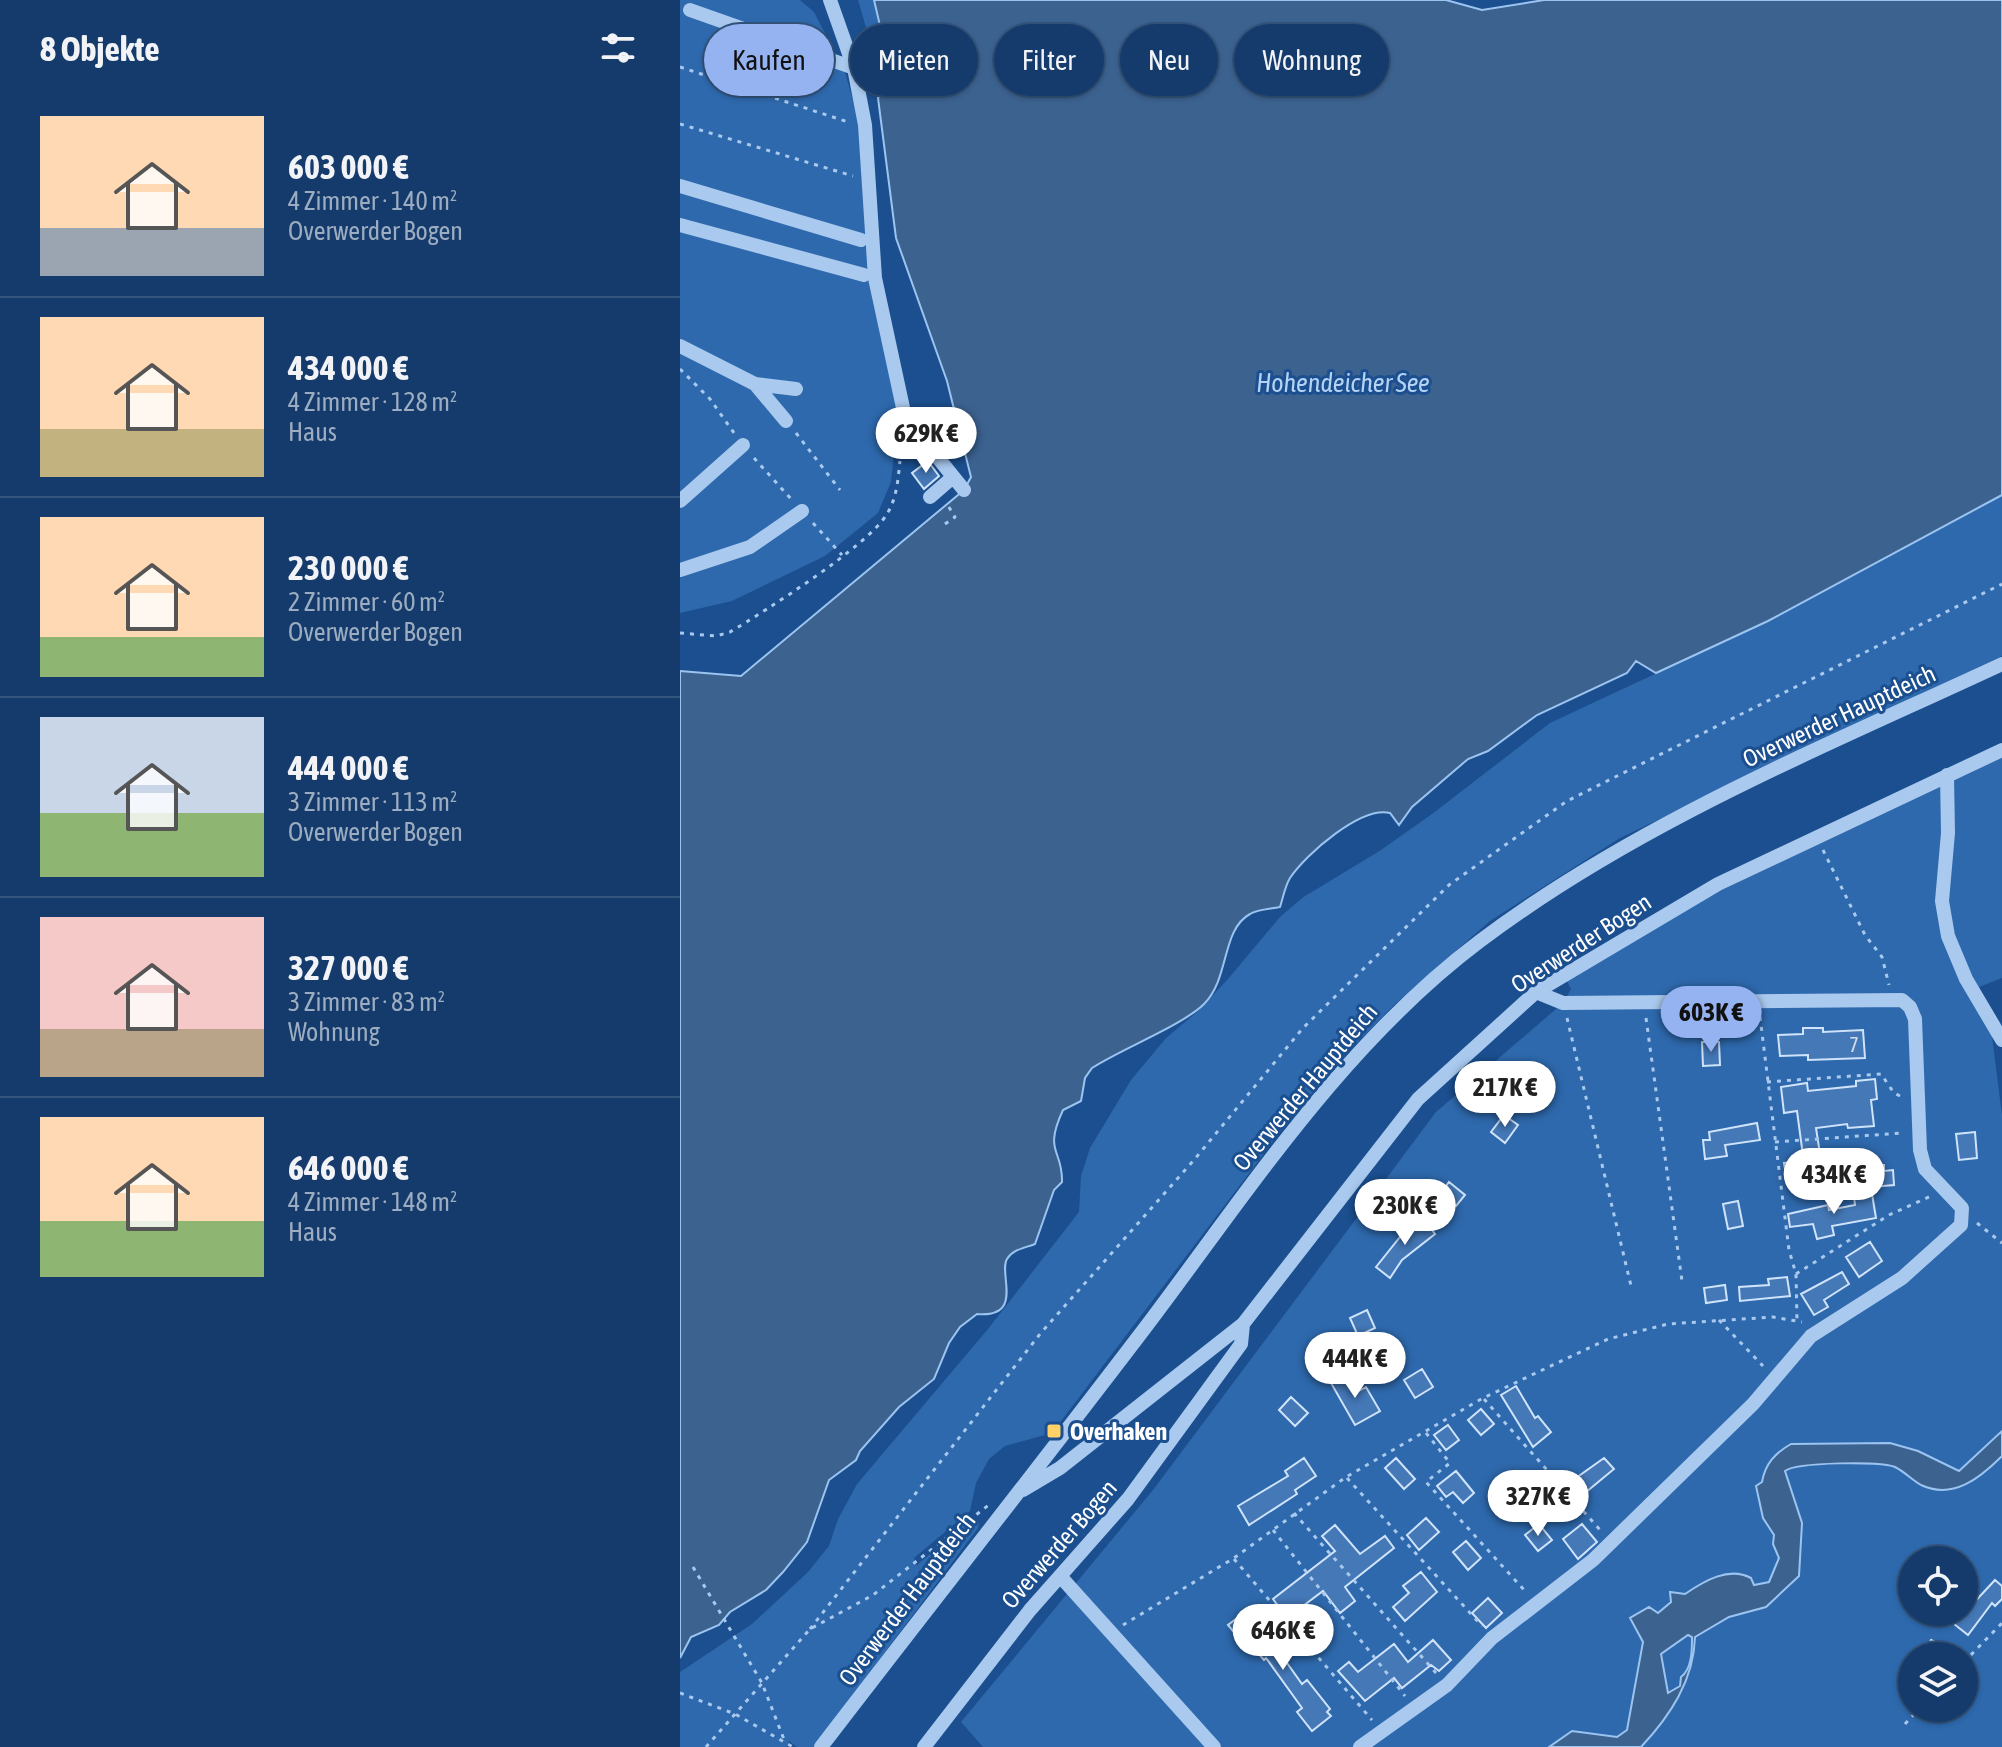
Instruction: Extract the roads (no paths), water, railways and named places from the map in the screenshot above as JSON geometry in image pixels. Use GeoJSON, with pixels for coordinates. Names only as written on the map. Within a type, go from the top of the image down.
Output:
{"type":"FeatureCollection","features":[{"type":"Feature","properties":{"kind":"street"},"geometry":{"type":"LineString","coordinates":[[830,0],[850,57]]}},
{"type":"Feature","properties":{"kind":"street"},"geometry":{"type":"LineString","coordinates":[[690,10],[850,67]]}},
{"type":"Feature","properties":{"kind":"street"},"geometry":{"type":"LineString","coordinates":[[859,96],[865,125],[875,278],[905,417],[901,445]]}},
{"type":"Feature","properties":{"kind":"street"},"geometry":{"type":"LineString","coordinates":[[680,186],[861,240]]}},
{"type":"Feature","properties":{"kind":"street"},"geometry":{"type":"LineString","coordinates":[[680,225],[864,275]]}},
{"type":"Feature","properties":{"kind":"street"},"geometry":{"type":"LineString","coordinates":[[680,346],[755,384],[796,389]]}},
{"type":"Feature","properties":{"kind":"street"},"geometry":{"type":"LineString","coordinates":[[755,384],[786,421]]}},
{"type":"Feature","properties":{"kind":"street"},"geometry":{"type":"LineString","coordinates":[[905,417],[964,490]]}},
{"type":"Feature","properties":{"kind":"street"},"geometry":{"type":"LineString","coordinates":[[680,501],[743,445]]}},
{"type":"Feature","properties":{"kind":"street"},"geometry":{"type":"LineString","coordinates":[[937,498],[953,477]]}},
{"type":"Feature","properties":{"kind":"street"},"geometry":{"type":"LineString","coordinates":[[680,570],[750,547],[802,511]]}},
{"type":"Feature","properties":{"kind":"street","name":"Overwerder Hauptdeich"},"geometry":{"type":"LineString","coordinates":[[821,1747],[1262,1170],[1368,1041],[1421,989],[1541,898],[1634,842],[1757,778],[2002,664]]}},
{"type":"Feature","properties":{"kind":"street","name":"Overwerder Bogen"},"geometry":{"type":"LineString","coordinates":[[1015,1494],[1060,1468],[1243,1324],[1418,1099],[1536,992],[1718,884],[2002,750]]}},
{"type":"Feature","properties":{"kind":"street"},"geometry":{"type":"LineString","coordinates":[[1947,775],[1948,833],[1942,901],[1948,936],[1966,979],[2002,1040]]}},
{"type":"Feature","properties":{"kind":"street"},"geometry":{"type":"LineString","coordinates":[[1360,1747],[1447,1685],[1492,1638],[1611,1543],[1669,1482],[1753,1404],[1811,1336],[1902,1278],[1961,1225],[1962,1208],[1925,1169],[1919,1132],[1915,1019],[1910,1007],[1902,1000],[1563,1003],[1536,992]]}},
{"type":"Feature","properties":{"kind":"street","name":"Overwerder Bogen"},"geometry":{"type":"LineString","coordinates":[[924,1747],[1060,1576],[1128,1499],[1241,1344],[1243,1324]]}},
{"type":"Feature","properties":{"kind":"street"},"geometry":{"type":"LineString","coordinates":[[1060,1576],[1214,1747]]}},
{"type":"Feature","properties":{"kind":"water","name":"Hohendeicher See"},"geometry":{"type":"Polygon","coordinates":[[[874,0],[1446,0],[1482,10],[1544,0],[2002,0],[2002,495],[1768,621],[1656,673],[1636,661],[1627,673],[1537,715],[1488,751],[1468,759],[1412,807],[1399,825],[1390,813],[1378,813],[1350,824],[1321,845],[1290,878],[1280,907],[1253,912],[1241,921],[1234,931],[1218,981],[1204,1004],[1182,1020],[1092,1068],[1085,1078],[1081,1101],[1063,1110],[1057,1124],[1054,1143],[1062,1182],[1054,1190],[1035,1244],[1016,1251],[1007,1259],[1007,1293],[1001,1309],[977,1314],[960,1327],[949,1343],[934,1379],[899,1407],[860,1451],[856,1460],[829,1480],[807,1542],[783,1572],[766,1590],[730,1612],[719,1625],[691,1637],[680,1658],[680,671],[741,676],[964,490],[971,477],[947,381],[896,238],[878,98],[978,96],[978,24],[880,24],[874,0]]]}},
{"type":"Feature","properties":{"kind":"water"},"geometry":{"type":"Polygon","coordinates":[[[2002,1431],[2002,1456],[1975,1479],[1955,1488],[1944,1490],[1921,1485],[1899,1469],[1887,1465],[1821,1464],[1785,1471],[1802,1523],[1799,1576],[1766,1607],[1729,1617],[1695,1637],[1694,1653],[1685,1683],[1671,1710],[1641,1747],[1549,1747],[1572,1731],[1617,1737],[1627,1730],[1643,1642],[1630,1618],[1649,1607],[1658,1613],[1671,1602],[1670,1592],[1685,1594],[1725,1574],[1751,1578],[1754,1585],[1769,1582],[1779,1558],[1773,1544],[1774,1535],[1763,1518],[1756,1486],[1762,1482],[1772,1460],[1785,1447],[1791,1444],[1890,1443],[1918,1451],[1959,1471],[2002,1431]],[[1688,1635],[1661,1654],[1668,1693],[1680,1686],[1681,1677],[1691,1659],[1692,1637],[1688,1635]]]}},
{"type":"Feature","properties":{"kind":"place","name":"Overhaken"},"geometry":{"type":"Point","coordinates":[1054,1431]}}]}
